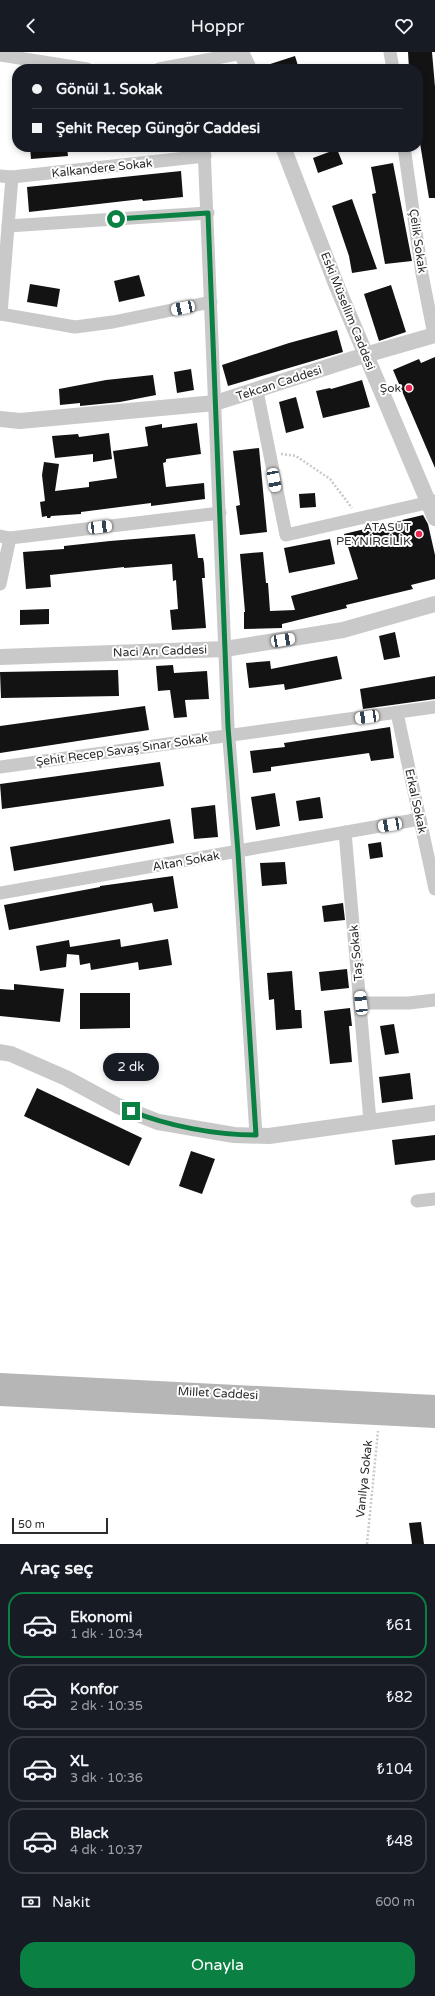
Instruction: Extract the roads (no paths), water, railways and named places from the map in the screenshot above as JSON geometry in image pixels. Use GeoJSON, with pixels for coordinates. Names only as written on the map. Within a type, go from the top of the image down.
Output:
{"type":"FeatureCollection","features":[{"type":"Feature","properties":{"kind":"main road","name":"Millet Caddesi"},"geometry":{"type":"LineString","coordinates":[[0,1382],[236,1401],[379,1416],[435,1419]]}},
{"type":"Feature","properties":{"kind":"main road","name":"Millet Caddesi"},"geometry":{"type":"LineString","coordinates":[[0,1397],[435,1404]]}},
{"type":"Feature","properties":{"kind":"street"},"geometry":{"type":"LineString","coordinates":[[390,52],[392,64]]}},
{"type":"Feature","properties":{"kind":"street"},"geometry":{"type":"LineString","coordinates":[[203,64],[242,53],[247,64]]}},
{"type":"Feature","properties":{"kind":"street"},"geometry":{"type":"LineString","coordinates":[[0,55],[56,64]]}},
{"type":"Feature","properties":{"kind":"street"},"geometry":{"type":"LineString","coordinates":[[204,152],[208,213],[229,735],[256,1135]]}},
{"type":"Feature","properties":{"kind":"street","name":"Kalkandere Sokak"},"geometry":{"type":"LineString","coordinates":[[6,176],[204,152]]}},
{"type":"Feature","properties":{"kind":"street","name":"Eski Müsellim Caddesi"},"geometry":{"type":"LineString","coordinates":[[285,152],[365,355],[432,502],[435,518]]}},
{"type":"Feature","properties":{"kind":"street","name":"Çelik Sokak"},"geometry":{"type":"LineString","coordinates":[[405,152],[422,274],[435,335]]}},
{"type":"Feature","properties":{"kind":"street"},"geometry":{"type":"LineString","coordinates":[[6,176],[8,226],[0,314],[75,327],[113,322],[211,302]]}},
{"type":"Feature","properties":{"kind":"street"},"geometry":{"type":"LineString","coordinates":[[8,226],[208,213]]}},
{"type":"Feature","properties":{"kind":"street","name":"Tekcan Caddesi"},"geometry":{"type":"LineString","coordinates":[[0,419],[20,421],[215,403],[257,391],[365,355],[435,335]]}},
{"type":"Feature","properties":{"kind":"street"},"geometry":{"type":"LineString","coordinates":[[257,391],[286,535],[432,502]]}},
{"type":"Feature","properties":{"kind":"street"},"geometry":{"type":"LineString","coordinates":[[0,584],[5,537],[220,513]]}},
{"type":"Feature","properties":{"kind":"street","name":"Naci Arı Caddesi"},"geometry":{"type":"LineString","coordinates":[[0,657],[225,649],[343,630],[435,604]]}},
{"type":"Feature","properties":{"kind":"street","name":"Şehit Recep Savaş Sınar Sokak"},"geometry":{"type":"LineString","coordinates":[[0,767],[435,707]]}},
{"type":"Feature","properties":{"kind":"street","name":"Erkal Sokak"},"geometry":{"type":"LineString","coordinates":[[397,713],[435,889]]}},
{"type":"Feature","properties":{"kind":"street","name":"Altan Sokak"},"geometry":{"type":"LineString","coordinates":[[0,893],[420,819]]}},
{"type":"Feature","properties":{"kind":"street","name":"Taş Sokak"},"geometry":{"type":"LineString","coordinates":[[345,832],[361,1003],[370,1121]]}},
{"type":"Feature","properties":{"kind":"street"},"geometry":{"type":"LineString","coordinates":[[361,1003],[409,1003],[435,1000]]}},
{"type":"Feature","properties":{"kind":"street"},"geometry":{"type":"LineString","coordinates":[[0,1052],[11,1054],[66,1078],[118,1106],[158,1122],[234,1135],[269,1136],[435,1113]]}},
{"type":"Feature","properties":{"kind":"street"},"geometry":{"type":"LineString","coordinates":[[418,1201],[435,1199]]}},
{"type":"Feature","properties":{"kind":"place","name":"Şok"},"geometry":{"type":"Point","coordinates":[409,388]}},
{"type":"Feature","properties":{"kind":"place","name":"ATASÜT PEYNİRCİLİK"},"geometry":{"type":"Point","coordinates":[419,534]}}]}
